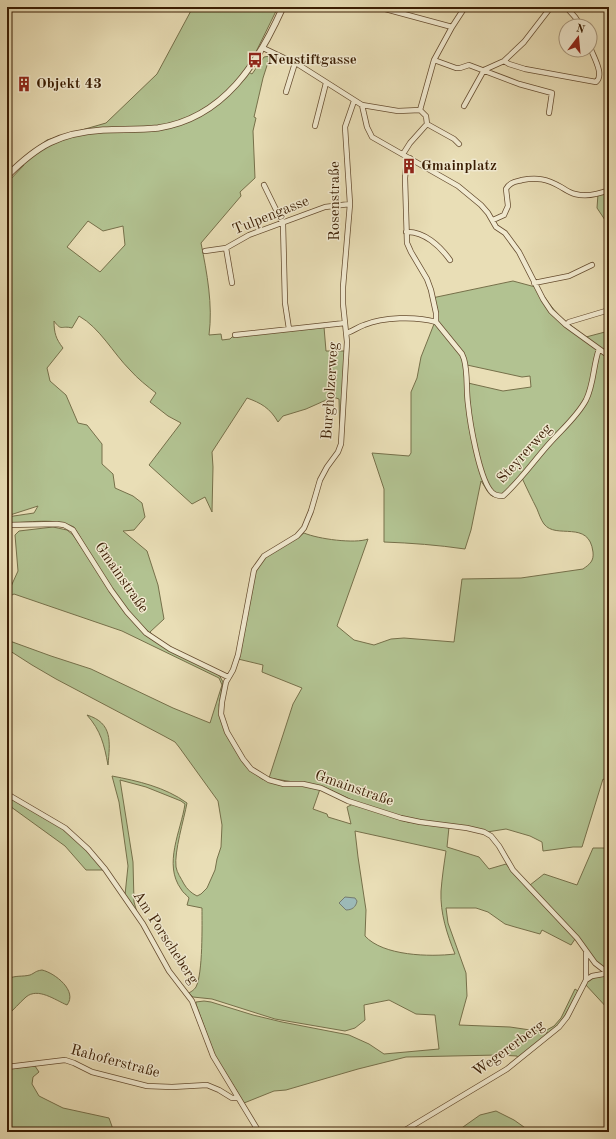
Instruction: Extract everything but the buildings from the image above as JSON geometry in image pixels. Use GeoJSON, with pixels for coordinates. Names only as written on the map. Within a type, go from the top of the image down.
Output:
{"type":"FeatureCollection","features":[{"type":"Feature","properties":{"kind":"street"},"geometry":{"type":"LineString","coordinates":[[7,176],[35,150],[59,138],[85,132],[158,128],[178,123],[216,104],[238,84],[251,67],[263,48],[283,7]]}},
{"type":"Feature","properties":{"kind":"street"},"geometry":{"type":"LineString","coordinates":[[378,7],[452,27]]}},
{"type":"Feature","properties":{"kind":"street"},"geometry":{"type":"LineString","coordinates":[[420,110],[434,60],[465,7]]}},
{"type":"Feature","properties":{"kind":"street"},"geometry":{"type":"LineString","coordinates":[[464,106],[484,70],[504,61],[524,42],[550,7]]}},
{"type":"Feature","properties":{"kind":"street"},"geometry":{"type":"LineString","coordinates":[[566,7],[576,18]]}},
{"type":"Feature","properties":{"kind":"street"},"geometry":{"type":"LineString","coordinates":[[263,48],[295,63],[362,105],[398,111],[420,110],[426,116],[427,124],[410,143],[403,154]]}},
{"type":"Feature","properties":{"kind":"street"},"geometry":{"type":"LineString","coordinates":[[504,61],[525,69],[596,82],[599,80],[600,75],[594,58]]}},
{"type":"Feature","properties":{"kind":"street"},"geometry":{"type":"LineString","coordinates":[[434,60],[456,68],[469,65],[518,84],[552,94],[549,113]]}},
{"type":"Feature","properties":{"kind":"street"},"geometry":{"type":"LineString","coordinates":[[286,92],[295,63]]}},
{"type":"Feature","properties":{"kind":"street"},"geometry":{"type":"LineString","coordinates":[[315,126],[326,83]]}},
{"type":"Feature","properties":{"kind":"street","name":"Rosenstraße"},"geometry":{"type":"LineString","coordinates":[[343,304],[350,204],[345,127],[354,101]]}},
{"type":"Feature","properties":{"kind":"street"},"geometry":{"type":"LineString","coordinates":[[362,105],[367,127],[372,137],[463,189],[485,209],[496,227],[519,252],[546,306],[566,325],[609,356]]}},
{"type":"Feature","properties":{"kind":"street"},"geometry":{"type":"LineString","coordinates":[[427,124],[454,139],[459,144]]}},
{"type":"Feature","properties":{"kind":"street"},"geometry":{"type":"LineString","coordinates":[[410,158],[406,168],[406,232],[408,247],[427,279],[436,313],[436,322]]}},
{"type":"Feature","properties":{"kind":"street"},"geometry":{"type":"LineString","coordinates":[[493,220],[504,215],[508,206],[506,189],[510,184],[517,181],[541,178],[569,192],[581,195],[594,194],[609,190]]}},
{"type":"Feature","properties":{"kind":"street"},"geometry":{"type":"LineString","coordinates":[[264,185],[283,224],[285,303],[289,329]]}},
{"type":"Feature","properties":{"kind":"street","name":"Tulpengasse"},"geometry":{"type":"LineString","coordinates":[[205,251],[226,248],[244,238],[325,207],[350,204]]}},
{"type":"Feature","properties":{"kind":"street"},"geometry":{"type":"LineString","coordinates":[[406,232],[414,232],[426,237],[450,260]]}},
{"type":"Feature","properties":{"kind":"street","name":"Tulpengasse"},"geometry":{"type":"LineString","coordinates":[[226,248],[232,283]]}},
{"type":"Feature","properties":{"kind":"street"},"geometry":{"type":"LineString","coordinates":[[534,283],[569,276],[592,265]]}},
{"type":"Feature","properties":{"kind":"street","name":"Burgholzerweg"},"geometry":{"type":"LineString","coordinates":[[228,677],[238,655],[254,570],[259,560],[297,536],[304,528],[311,511],[320,480],[338,452],[341,444],[347,333],[343,304]]}},
{"type":"Feature","properties":{"kind":"street"},"geometry":{"type":"LineString","coordinates":[[566,325],[569,322],[609,310]]}},
{"type":"Feature","properties":{"kind":"street","name":"Burgholzerweg"},"geometry":{"type":"LineString","coordinates":[[347,333],[364,324],[376,321],[416,318],[436,322]]}},
{"type":"Feature","properties":{"kind":"street","name":"Steyrerweg"},"geometry":{"type":"LineString","coordinates":[[436,322],[464,358],[469,410],[483,478],[490,491],[496,496],[503,496],[511,489],[586,401],[590,390],[595,360],[599,349]]}},
{"type":"Feature","properties":{"kind":"street","name":"Burgholzerweg"},"geometry":{"type":"LineString","coordinates":[[235,335],[345,323]]}},
{"type":"Feature","properties":{"kind":"street","name":"Gmainstraße"},"geometry":{"type":"LineString","coordinates":[[7,525],[57,524],[69,527],[77,534],[119,601],[146,633],[170,649],[228,677],[222,702],[222,718],[243,759],[256,773],[278,782],[303,784],[321,788],[348,801],[401,818],[484,832],[496,841],[513,870],[577,938],[595,963],[608,973]]}},
{"type":"Feature","properties":{"kind":"street","name":"Am Porscheberg"},"geometry":{"type":"LineString","coordinates":[[7,794],[65,828],[88,849],[105,869],[143,924],[168,971],[192,1001],[209,1048],[258,1132]]}},
{"type":"Feature","properties":{"kind":"street","name":"Wegererberg"},"geometry":{"type":"LineString","coordinates":[[402,1132],[507,1069],[549,1036],[568,1017],[586,980],[586,952]]}},
{"type":"Feature","properties":{"kind":"street","name":"Gmainstraße"},"geometry":{"type":"LineString","coordinates":[[586,980],[592,976],[608,973]]}},
{"type":"Feature","properties":{"kind":"street","name":"Rahoferstraße"},"geometry":{"type":"LineString","coordinates":[[7,1067],[65,1060],[92,1072],[147,1086],[172,1087],[207,1085],[232,1098],[238,1098]]}},
{"type":"Feature","properties":{"kind":"green space"},"geometry":{"type":"Polygon","coordinates":[[[193,7],[278,7],[253,58],[245,70],[252,74],[264,57],[270,56],[254,117],[256,118],[253,131],[255,178],[240,192],[241,196],[201,243],[210,301],[209,335],[221,334],[222,340],[230,339],[232,337],[324,327],[326,351],[345,351],[340,440],[339,399],[333,397],[306,409],[283,416],[278,422],[272,413],[265,407],[247,398],[212,452],[212,512],[205,497],[192,504],[149,465],[181,423],[168,416],[150,402],[156,393],[133,373],[87,321],[79,316],[72,328],[60,327],[54,321],[56,336],[63,348],[47,368],[50,381],[66,395],[78,423],[87,425],[102,444],[102,464],[113,474],[115,488],[133,496],[142,503],[145,517],[134,530],[123,531],[147,551],[158,585],[164,619],[150,632],[155,637],[131,614],[120,601],[74,527],[50,521],[7,523],[7,517],[34,513],[38,506],[7,516],[7,183],[24,165],[17,163],[47,140],[106,123],[157,74],[193,7]],[[88,221],[67,247],[100,272],[125,245],[123,226],[103,231],[88,221]]]}},
{"type":"Feature","properties":{"kind":"green space"},"geometry":{"type":"Polygon","coordinates":[[[609,193],[609,240],[607,223],[597,208],[598,194],[609,193]]]}},
{"type":"Feature","properties":{"kind":"green space"},"geometry":{"type":"Polygon","coordinates":[[[513,281],[539,288],[559,315],[586,337],[609,330],[609,782],[603,779],[582,847],[543,851],[542,842],[530,836],[506,829],[487,832],[421,821],[356,802],[324,787],[269,778],[293,704],[302,688],[262,672],[263,665],[238,659],[255,572],[261,562],[274,551],[304,533],[336,540],[354,541],[368,539],[337,626],[354,640],[374,645],[391,639],[404,638],[454,642],[462,579],[521,578],[583,569],[590,564],[592,560],[593,552],[590,542],[585,536],[579,533],[549,528],[544,524],[522,478],[504,497],[492,496],[481,481],[471,530],[465,549],[424,544],[384,542],[384,489],[372,453],[409,456],[411,453],[411,392],[417,378],[421,357],[434,324],[435,313],[432,298],[513,281]],[[467,365],[468,383],[503,391],[531,387],[530,376],[522,377],[467,365]]]}},
{"type":"Feature","properties":{"kind":"green space"},"geometry":{"type":"Polygon","coordinates":[[[53,527],[67,530],[73,535],[123,609],[143,632],[154,641],[175,653],[218,673],[223,682],[219,705],[221,721],[250,770],[262,779],[274,783],[307,786],[320,789],[313,809],[327,814],[328,817],[351,824],[347,807],[353,804],[408,822],[449,827],[447,847],[479,857],[489,869],[506,864],[575,939],[571,945],[542,930],[540,934],[505,924],[488,912],[476,908],[446,908],[448,923],[466,973],[467,996],[459,1025],[510,1027],[545,1031],[554,1026],[561,1018],[575,989],[578,991],[560,1024],[549,1033],[547,1032],[546,1036],[518,1058],[517,1056],[498,1055],[406,1057],[286,1090],[274,1091],[244,1103],[214,1054],[196,1002],[211,1002],[282,1022],[349,1035],[369,1044],[384,1054],[439,1049],[435,1015],[416,1014],[389,1000],[364,1005],[365,1020],[355,1028],[345,1031],[275,1019],[212,999],[193,997],[189,993],[196,987],[200,971],[202,949],[202,908],[187,905],[189,898],[181,889],[173,869],[175,847],[185,804],[146,787],[120,780],[133,862],[134,902],[137,912],[125,895],[128,866],[119,802],[112,776],[160,789],[179,797],[187,803],[178,844],[176,867],[185,886],[197,896],[207,888],[215,870],[221,847],[222,825],[218,801],[175,742],[32,665],[7,649],[7,640],[91,669],[173,708],[210,723],[222,685],[219,678],[122,631],[8,593],[18,571],[15,535],[19,531],[53,527]],[[355,831],[366,910],[365,936],[373,943],[383,948],[407,954],[455,954],[447,931],[441,899],[446,851],[355,831]]]}},
{"type":"Feature","properties":{"kind":"green space"},"geometry":{"type":"Polygon","coordinates":[[[87,715],[102,723],[106,728],[109,741],[108,765],[101,738],[96,727],[87,715]]]}},
{"type":"Feature","properties":{"kind":"green space"},"geometry":{"type":"Polygon","coordinates":[[[7,796],[66,830],[85,848],[104,870],[86,870],[65,846],[7,804],[7,796]]]}},
{"type":"Feature","properties":{"kind":"green space"},"geometry":{"type":"Polygon","coordinates":[[[593,848],[609,848],[609,971],[593,958],[530,885],[544,874],[577,885],[593,848]]]}},
{"type":"Feature","properties":{"kind":"green space"},"geometry":{"type":"Polygon","coordinates":[[[42,970],[53,975],[64,983],[70,994],[70,1000],[67,1005],[46,995],[36,993],[26,997],[7,1015],[7,979],[30,975],[36,971],[42,970]]]}},
{"type":"Feature","properties":{"kind":"green space"},"geometry":{"type":"Polygon","coordinates":[[[609,975],[609,1010],[585,984],[593,978],[609,975]]]}},
{"type":"Feature","properties":{"kind":"green space"},"geometry":{"type":"Polygon","coordinates":[[[35,1066],[39,1072],[33,1077],[32,1084],[39,1096],[63,1108],[109,1118],[114,1132],[7,1132],[7,1069],[35,1066]]]}},
{"type":"Feature","properties":{"kind":"green space"},"geometry":{"type":"Polygon","coordinates":[[[496,1111],[514,1120],[531,1132],[456,1132],[480,1115],[496,1111]]]}},
{"type":"Feature","properties":{"kind":"water"},"geometry":{"type":"Polygon","coordinates":[[[345,897],[355,898],[357,901],[353,908],[346,910],[339,903],[345,897]]]}},
{"type":"Feature","properties":{"kind":"place","name":"Neustiftgasse"},"geometry":{"type":"Point","coordinates":[255,60]}},
{"type":"Feature","properties":{"kind":"place","name":"Objekt 43"},"geometry":{"type":"Point","coordinates":[24,84]}},
{"type":"Feature","properties":{"kind":"place","name":"Gmainplatz"},"geometry":{"type":"Point","coordinates":[409,166]}}]}
